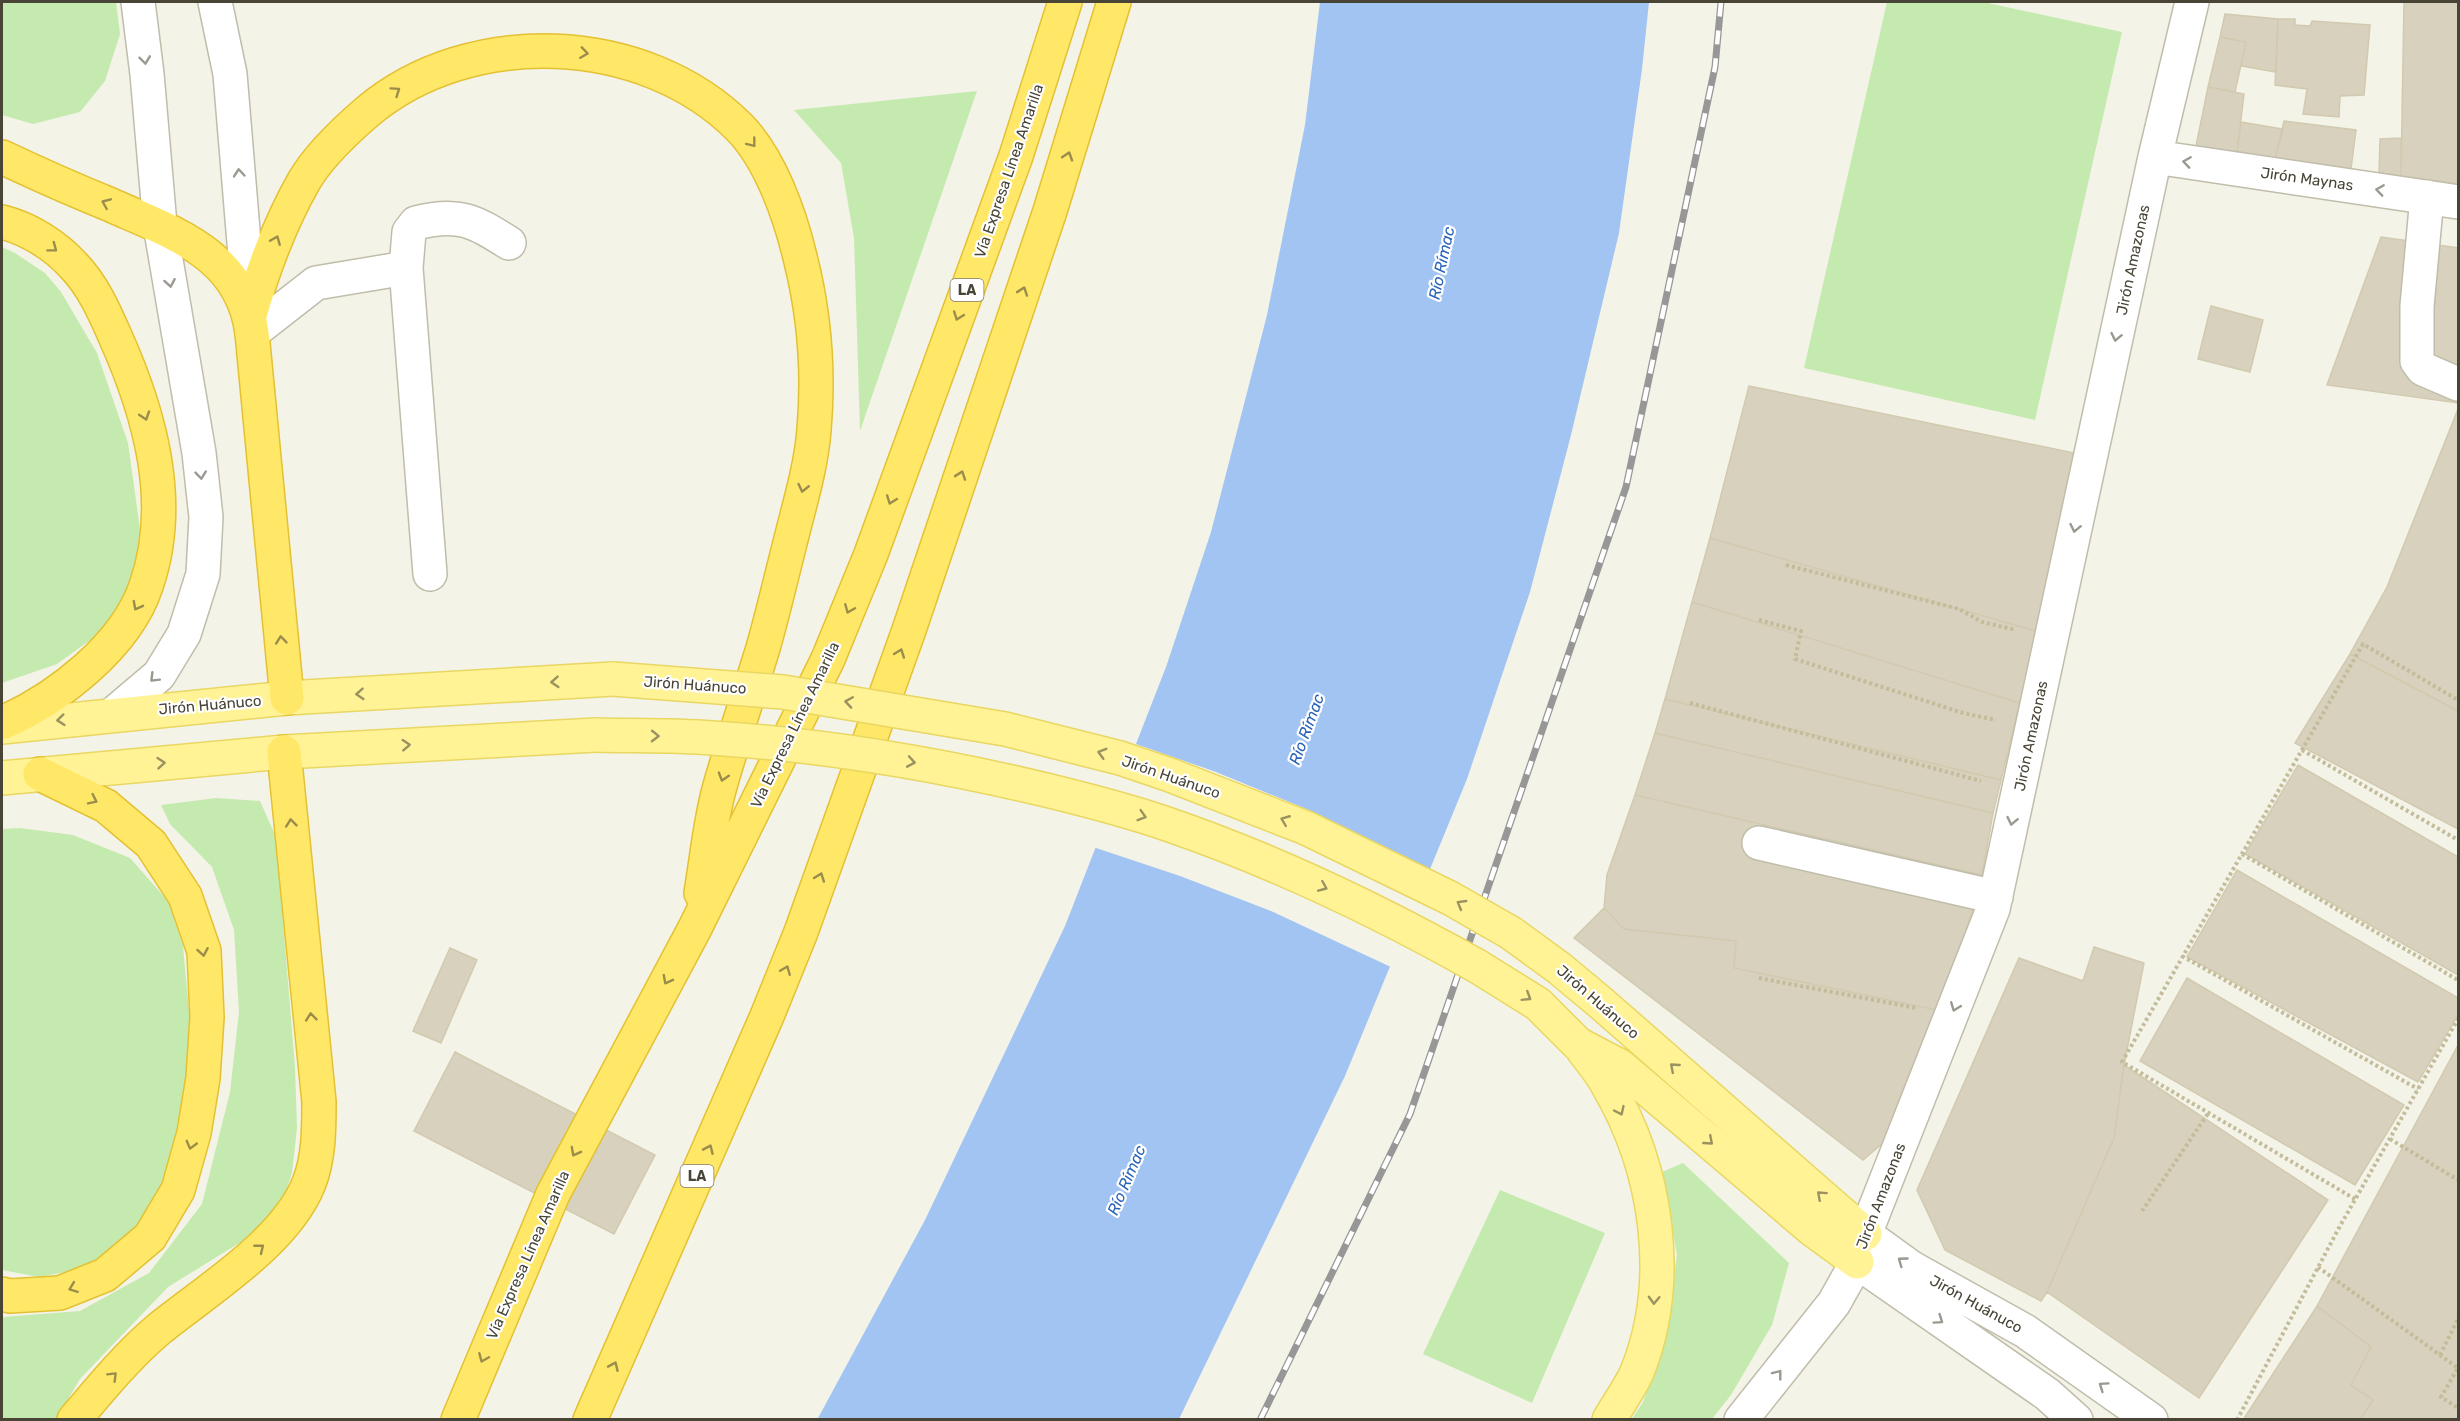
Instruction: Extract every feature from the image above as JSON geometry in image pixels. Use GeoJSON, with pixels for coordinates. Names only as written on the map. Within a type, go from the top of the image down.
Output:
{"type":"FeatureCollection","features":[{"type":"Feature","properties":{"kind":"highway","name":"Vía Expresa Línea Amarilla"},"geometry":{"type":"LineString","coordinates":[[458,1419],[553,1194],[695,928],[828,659],[871,554],[1016,156],[1065,2]]}},
{"type":"Feature","properties":{"kind":"highway","name":"LA"},"geometry":{"type":"LineString","coordinates":[[590,1419],[763,1027],[801,932],[909,630],[1046,223],[1089,90],[1114,2]]}},
{"type":"Feature","properties":{"kind":"highway"},"geometry":{"type":"LineString","coordinates":[[251,324],[276,238],[306,178],[335,143],[369,111],[404,85],[445,68],[477,58],[553,50],[586,53],[622,61],[687,88],[740,128],[761,154],[792,225],[808,297],[815,368],[814,431],[800,506],[764,645],[719,791],[695,928]]}},
{"type":"Feature","properties":{"kind":"highway"},"geometry":{"type":"LineString","coordinates":[[2,157],[160,225],[204,250],[232,278],[251,324],[287,698]]}},
{"type":"Feature","properties":{"kind":"highway"},"geometry":{"type":"LineString","coordinates":[[2,222],[29,232],[53,246],[74,265],[102,307],[128,364],[149,426],[159,500],[155,556],[146,588],[130,618],[76,678],[47,699],[2,725]]}},
{"type":"Feature","properties":{"kind":"highway"},"geometry":{"type":"LineString","coordinates":[[74,1419],[157,1331],[272,1239],[291,1217],[310,1182],[319,1129],[319,1102],[284,752]]}},
{"type":"Feature","properties":{"kind":"highway"},"geometry":{"type":"LineString","coordinates":[[2,1294],[10,1296],[60,1293],[105,1275],[150,1238],[178,1190],[194,1133],[203,1078],[207,1017],[204,951],[185,896],[151,844],[106,806],[40,774]]}},
{"type":"Feature","properties":{"kind":"main road","name":"Jirón Huánuco"},"geometry":{"type":"LineString","coordinates":[[2,725],[287,698],[613,679],[783,692],[1005,729],[1110,756],[1170,775],[1306,828],[1450,898],[1511,933],[1559,968],[1601,1003],[1861,1248]]}},
{"type":"Feature","properties":{"kind":"main road","name":"Jirón Huánuco"},"geometry":{"type":"LineString","coordinates":[[2,778],[284,752],[596,735],[712,738],[875,756],[989,776],[1100,804],[1169,825],[1345,896],[1477,966],[1538,1004],[1578,1044],[1620,1066],[1813,1230],[1861,1248]]}},
{"type":"Feature","properties":{"kind":"main road"},"geometry":{"type":"LineString","coordinates":[[1578,1044],[1607,1083],[1642,1161],[1650,1191],[1656,1251],[1654,1311],[1636,1372],[1609,1419]]}},
{"type":"Feature","properties":{"kind":"street"},"geometry":{"type":"LineString","coordinates":[[113,714],[159,675],[184,634],[203,574],[206,517],[199,453],[160,225],[147,74],[138,2]]}},
{"type":"Feature","properties":{"kind":"street"},"geometry":{"type":"LineString","coordinates":[[215,2],[230,74],[251,324],[316,283],[406,268]]}},
{"type":"Feature","properties":{"kind":"street","name":"Jirón Amazonas"},"geometry":{"type":"LineString","coordinates":[[1741,1419],[1834,1303],[1861,1248],[1996,897],[2155,157],[2192,2]]}},
{"type":"Feature","properties":{"kind":"street","name":"Jirón Maynas"},"geometry":{"type":"LineString","coordinates":[[2155,157],[2443,200]]}},
{"type":"Feature","properties":{"kind":"street"},"geometry":{"type":"LineString","coordinates":[[2443,200],[2417,306],[2417,361],[2423,369],[2458,384]]}},
{"type":"Feature","properties":{"kind":"street"},"geometry":{"type":"LineString","coordinates":[[430,574],[406,268],[409,232],[416,222],[443,217],[478,223],[509,243]]}},
{"type":"Feature","properties":{"kind":"street"},"geometry":{"type":"LineString","coordinates":[[1759,843],[1996,897]]}},
{"type":"Feature","properties":{"kind":"street","name":"Jirón Huánuco"},"geometry":{"type":"LineString","coordinates":[[1861,1248],[2076,1419]]}},
{"type":"Feature","properties":{"kind":"street","name":"Jirón Huánuco"},"geometry":{"type":"LineString","coordinates":[[1861,1248],[1912,1268],[2025,1331],[2151,1419]]}},
{"type":"Feature","properties":{"kind":"path"},"geometry":{"type":"LineString","coordinates":[[1786,565],[1959,609],[1982,622],[2052,638]]}},
{"type":"Feature","properties":{"kind":"path"},"geometry":{"type":"LineString","coordinates":[[1759,620],[1801,632],[1795,658],[1963,713],[2032,729]]}},
{"type":"Feature","properties":{"kind":"path"},"geometry":{"type":"LineString","coordinates":[[2355,1199],[2122,1062],[2362,644],[2458,700]]}},
{"type":"Feature","properties":{"kind":"path"},"geometry":{"type":"LineString","coordinates":[[1690,703],[2019,791]]}},
{"type":"Feature","properties":{"kind":"path"},"geometry":{"type":"LineString","coordinates":[[2302,750],[2458,840]]}},
{"type":"Feature","properties":{"kind":"path"},"geometry":{"type":"LineString","coordinates":[[2242,854],[2458,980]]}},
{"type":"Feature","properties":{"kind":"path"},"geometry":{"type":"LineString","coordinates":[[2182,956],[2418,1089]]}},
{"type":"Feature","properties":{"kind":"path"},"geometry":{"type":"LineString","coordinates":[[1759,978],[1952,1014]]}},
{"type":"Feature","properties":{"kind":"path"},"geometry":{"type":"LineString","coordinates":[[2237,1419],[2355,1199],[2458,1019]]}},
{"type":"Feature","properties":{"kind":"path"},"geometry":{"type":"LineString","coordinates":[[2142,1211],[2209,1112]]}},
{"type":"Feature","properties":{"kind":"path"},"geometry":{"type":"LineString","coordinates":[[2390,1139],[2458,1180]]}},
{"type":"Feature","properties":{"kind":"path"},"geometry":{"type":"LineString","coordinates":[[2318,1267],[2458,1368],[2442,1397],[2458,1408]]}},
{"type":"Feature","properties":{"kind":"path"},"geometry":{"type":"LineString","coordinates":[[2440,1355],[2458,1319]]}},
{"type":"Feature","properties":{"kind":"green space"},"geometry":{"type":"Polygon","coordinates":[[[2,2],[116,2],[120,34],[105,81],[80,112],[33,124],[2,115],[2,2]]]}},
{"type":"Feature","properties":{"kind":"green space"},"geometry":{"type":"Polygon","coordinates":[[[1887,2],[1983,2],[2122,32],[2035,420],[1804,368],[1887,2]]]}},
{"type":"Feature","properties":{"kind":"green space"},"geometry":{"type":"Polygon","coordinates":[[[977,91],[860,431],[854,238],[841,163],[794,110],[977,91]]]}},
{"type":"Feature","properties":{"kind":"green space"},"geometry":{"type":"Polygon","coordinates":[[[2,247],[45,273],[61,292],[97,353],[128,443],[140,529],[134,577],[107,628],[57,664],[2,683],[2,247]]]}},
{"type":"Feature","properties":{"kind":"green space"},"geometry":{"type":"Polygon","coordinates":[[[216,798],[260,801],[276,837],[295,1067],[297,1128],[292,1173],[284,1197],[249,1237],[168,1287],[80,1379],[56,1419],[2,1420],[2,1317],[80,1311],[149,1273],[202,1204],[230,1092],[239,1012],[234,930],[212,867],[170,824],[161,805],[216,798]]]}},
{"type":"Feature","properties":{"kind":"green space"},"geometry":{"type":"Polygon","coordinates":[[[20,828],[73,835],[130,858],[168,901],[183,946],[191,1033],[181,1129],[159,1195],[128,1238],[87,1268],[39,1277],[2,1270],[2,829],[20,828]]]}},
{"type":"Feature","properties":{"kind":"green space"},"geometry":{"type":"Polygon","coordinates":[[[1683,1163],[1789,1263],[1772,1325],[1731,1395],[1712,1419],[1631,1420],[1643,1402],[1667,1329],[1677,1255],[1662,1172],[1683,1163]]]}},
{"type":"Feature","properties":{"kind":"green space"},"geometry":{"type":"Polygon","coordinates":[[[1500,1190],[1605,1233],[1532,1403],[1423,1354],[1500,1190]]]}},
{"type":"Feature","properties":{"kind":"water","name":"Río Rímac"},"geometry":{"type":"Polygon","coordinates":[[[1320,2],[1649,2],[1619,233],[1571,435],[1530,592],[1467,779],[1345,1076],[1179,1419],[817,1420],[925,1220],[1065,926],[1166,667],[1211,532],[1267,315],[1305,125],[1320,2]]]}},
{"type":"Feature","properties":{"kind":"pier"},"geometry":{"type":"Polygon","coordinates":[[[1133,743],[1216,772],[1309,810],[1433,872],[1393,968],[1271,911],[1180,876],[1093,847],[1133,743]]]}},
{"type":"Feature","properties":{"kind":"building"},"geometry":{"type":"Polygon","coordinates":[[[2404,2],[2458,2],[2458,184],[2401,176],[2404,2]]]}},
{"type":"Feature","properties":{"kind":"building"},"geometry":{"type":"Polygon","coordinates":[[[2225,14],[2278,19],[2276,72],[2241,66],[2246,42],[2220,37],[2225,14]]]}},
{"type":"Feature","properties":{"kind":"building"},"geometry":{"type":"Polygon","coordinates":[[[2278,19],[2295,19],[2295,25],[2310,26],[2312,21],[2370,25],[2364,95],[2340,96],[2339,117],[2303,114],[2307,89],[2275,85],[2278,19]]]}},
{"type":"Feature","properties":{"kind":"building"},"geometry":{"type":"Polygon","coordinates":[[[2220,37],[2246,42],[2235,92],[2208,87],[2220,37]]]}},
{"type":"Feature","properties":{"kind":"building"},"geometry":{"type":"Polygon","coordinates":[[[2208,87],[2244,94],[2237,152],[2196,146],[2208,87]]]}},
{"type":"Feature","properties":{"kind":"building"},"geometry":{"type":"Polygon","coordinates":[[[2284,121],[2356,130],[2351,169],[2275,159],[2284,121]]]}},
{"type":"Feature","properties":{"kind":"building"},"geometry":{"type":"Polygon","coordinates":[[[2241,122],[2283,129],[2275,159],[2237,152],[2241,122]]]}},
{"type":"Feature","properties":{"kind":"building"},"geometry":{"type":"Polygon","coordinates":[[[2401,138],[2401,176],[2379,173],[2380,139],[2401,138]]]}},
{"type":"Feature","properties":{"kind":"building"},"geometry":{"type":"Polygon","coordinates":[[[2381,237],[2458,248],[2458,403],[2327,385],[2381,237]]]}},
{"type":"Feature","properties":{"kind":"building"},"geometry":{"type":"Polygon","coordinates":[[[2211,306],[2263,320],[2250,372],[2198,359],[2211,306]]]}},
{"type":"Feature","properties":{"kind":"building"},"geometry":{"type":"Polygon","coordinates":[[[1749,386],[2079,454],[2039,632],[1710,538],[1749,386]]]}},
{"type":"Feature","properties":{"kind":"building"},"geometry":{"type":"Polygon","coordinates":[[[2458,409],[2458,711],[2350,654],[2387,587],[2458,409]]]}},
{"type":"Feature","properties":{"kind":"building"},"geometry":{"type":"Polygon","coordinates":[[[1710,538],[2039,632],[2020,703],[1692,602],[1710,538]]]}},
{"type":"Feature","properties":{"kind":"building"},"geometry":{"type":"Polygon","coordinates":[[[1692,602],[2020,703],[2001,780],[1665,699],[1692,602]]]}},
{"type":"Feature","properties":{"kind":"building"},"geometry":{"type":"Polygon","coordinates":[[[2350,654],[2458,711],[2458,829],[2295,743],[2350,654]]]}},
{"type":"Feature","properties":{"kind":"building"},"geometry":{"type":"Polygon","coordinates":[[[1665,699],[2001,780],[1993,813],[1655,733],[1665,699]]]}},
{"type":"Feature","properties":{"kind":"building"},"geometry":{"type":"Polygon","coordinates":[[[1655,733],[1993,813],[1982,875],[1635,795],[1655,733]]]}},
{"type":"Feature","properties":{"kind":"building"},"geometry":{"type":"Polygon","coordinates":[[[2298,765],[2458,857],[2458,975],[2245,854],[2298,765]]]}},
{"type":"Feature","properties":{"kind":"building"},"geometry":{"type":"Polygon","coordinates":[[[1635,795],[1982,875],[1962,947],[1937,1010],[1734,968],[1736,941],[1624,929],[1604,908],[1607,875],[1635,795]]]}},
{"type":"Feature","properties":{"kind":"building"},"geometry":{"type":"Polygon","coordinates":[[[2237,870],[2458,998],[2458,1015],[2418,1082],[2187,957],[2237,870]]]}},
{"type":"Feature","properties":{"kind":"building"},"geometry":{"type":"Polygon","coordinates":[[[1604,908],[1624,929],[1736,941],[1734,968],[1937,1010],[1891,1136],[1863,1160],[1574,938],[1604,908]]]}},
{"type":"Feature","properties":{"kind":"building"},"geometry":{"type":"Polygon","coordinates":[[[2094,947],[2144,963],[2124,1065],[2114,1138],[2041,1301],[1945,1250],[1917,1190],[2019,958],[2083,981],[2094,947]]]}},
{"type":"Feature","properties":{"kind":"building"},"geometry":{"type":"Polygon","coordinates":[[[450,948],[477,960],[441,1043],[413,1031],[450,948]]]}},
{"type":"Feature","properties":{"kind":"building"},"geometry":{"type":"Polygon","coordinates":[[[2187,978],[2404,1105],[2355,1185],[2140,1061],[2187,978]]]}},
{"type":"Feature","properties":{"kind":"building"},"geometry":{"type":"Polygon","coordinates":[[[2458,1045],[2458,1420],[2360,1420],[2373,1400],[2351,1385],[2371,1347],[2317,1306],[2458,1045]]]}},
{"type":"Feature","properties":{"kind":"building"},"geometry":{"type":"Polygon","coordinates":[[[455,1052],[655,1155],[614,1234],[414,1131],[455,1052]]]}},
{"type":"Feature","properties":{"kind":"building"},"geometry":{"type":"Polygon","coordinates":[[[2124,1065],[2328,1200],[2199,1398],[2047,1292],[2114,1138],[2124,1065]]]}},
{"type":"Feature","properties":{"kind":"building"},"geometry":{"type":"Polygon","coordinates":[[[2317,1306],[2371,1347],[2351,1385],[2373,1400],[2360,1420],[2243,1420],[2317,1306]]]}},
{"type":"Feature","properties":{"kind":"railway"},"geometry":{"type":"LineString","coordinates":[[1260,1420],[1410,1114],[1626,487],[1715,67],[1721,2]]}}]}
